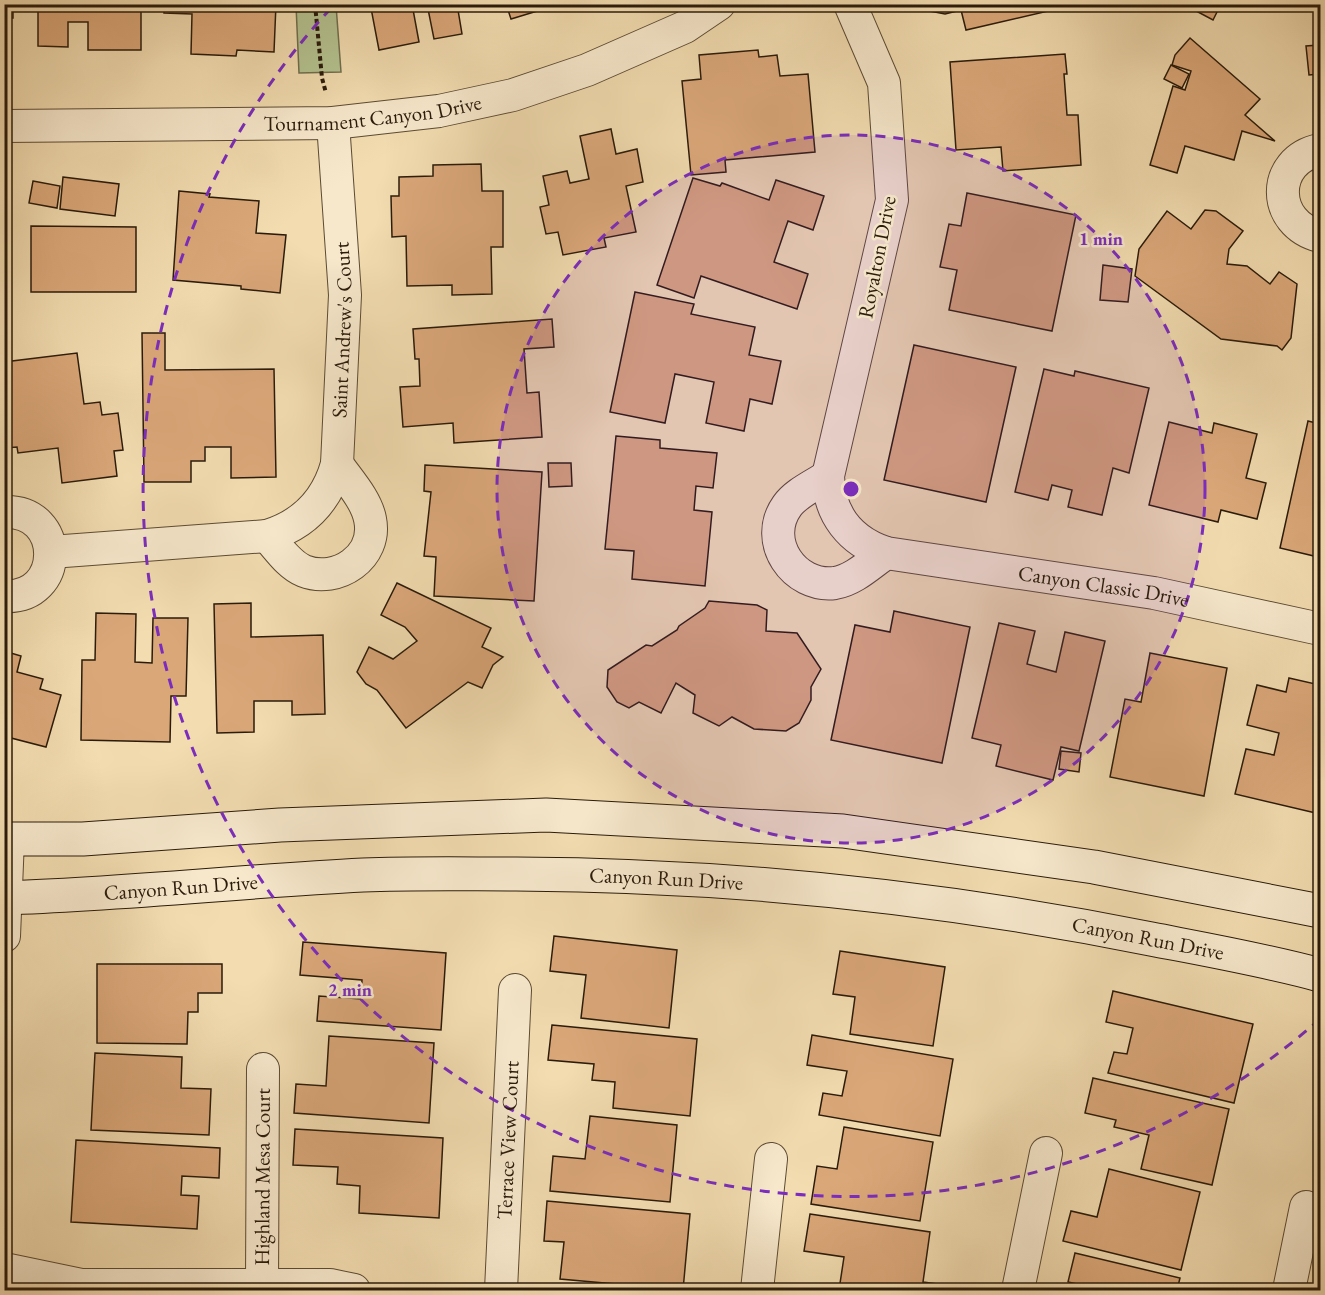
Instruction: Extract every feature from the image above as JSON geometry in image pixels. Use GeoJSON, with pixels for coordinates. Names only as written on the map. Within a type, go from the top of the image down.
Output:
{"type":"FeatureCollection","features":[{"type":"Feature","properties":{"kind":"street","name":"Tournament Canyon Drive"},"geometry":{"type":"LineString","coordinates":[[4,126],[333,123],[439,111],[513,95],[586,70],[685,27],[719,4]]}},
{"type":"Feature","properties":{"kind":"street","name":"Royalton Drive"},"geometry":{"type":"LineString","coordinates":[[844,525],[831,502],[828,476],[892,200],[884,83],[850,4]]}},
{"type":"Feature","properties":{"kind":"street","name":"Saint Andrew's Court"},"geometry":{"type":"LineString","coordinates":[[51,552],[267,536],[287,529],[313,510],[326,493],[337,464],[345,295],[333,123]]}},
{"type":"Feature","properties":{"kind":"street"},"geometry":{"type":"LineString","coordinates":[[1320,150],[1306,155],[1293,166],[1285,180],[1283,197],[1284,206],[1292,221],[1305,231],[1320,236]]}},
{"type":"Feature","properties":{"kind":"street"},"geometry":{"type":"LineString","coordinates":[[267,536],[290,562],[310,573],[333,574],[358,560],[369,540],[370,517],[366,506],[337,464]]}},
{"type":"Feature","properties":{"kind":"street"},"geometry":{"type":"LineString","coordinates":[[828,476],[791,501],[784,510],[778,539],[787,562],[804,577],[816,582],[833,583],[851,578],[886,553]]}},
{"type":"Feature","properties":{"kind":"street"},"geometry":{"type":"LineString","coordinates":[[4,512],[24,515],[38,523],[47,536],[51,552],[49,569],[40,583],[19,595],[4,596]]}},
{"type":"Feature","properties":{"kind":"street","name":"Canyon Classic Drive"},"geometry":{"type":"LineString","coordinates":[[844,525],[863,543],[886,553],[1154,593],[1320,629]]}},
{"type":"Feature","properties":{"kind":"street"},"geometry":{"type":"LineString","coordinates":[[4,936],[6,839],[83,839],[280,825],[558,815],[843,831],[1094,867],[1320,911]]}},
{"type":"Feature","properties":{"kind":"street","name":"Canyon Run Drive"},"geometry":{"type":"LineString","coordinates":[[5,898],[146,891],[364,875],[558,874],[667,878],[852,892],[943,903],[1098,928],[1320,975]]}},
{"type":"Feature","properties":{"kind":"street","name":"Terrace View Court"},"geometry":{"type":"LineString","coordinates":[[501,1290],[515,990]]}},
{"type":"Feature","properties":{"kind":"street","name":"Highland Mesa Court"},"geometry":{"type":"LineString","coordinates":[[262,1286],[263,1069]]}},
{"type":"Feature","properties":{"kind":"street"},"geometry":{"type":"LineString","coordinates":[[1018,1290],[1046,1153]]}},
{"type":"Feature","properties":{"kind":"street"},"geometry":{"type":"LineString","coordinates":[[757,1290],[771,1159]]}},
{"type":"Feature","properties":{"kind":"street"},"geometry":{"type":"LineString","coordinates":[[1289,1290],[1306,1207]]}},
{"type":"Feature","properties":{"kind":"street"},"geometry":{"type":"LineString","coordinates":[[4,1269],[81,1285],[330,1285],[354,1290]]}},
{"type":"Feature","properties":{"kind":"path"},"geometry":{"type":"LineString","coordinates":[[315,4],[322,78],[333,123]]}},
{"type":"Feature","properties":{"kind":"green space"},"geometry":{"type":"Polygon","coordinates":[[[296,5],[336,5],[341,72],[299,73],[296,5]]]}},
{"type":"Feature","properties":{"kind":"building"},"geometry":{"type":"Polygon","coordinates":[[[4,4],[13,4],[13,18],[4,18],[4,4]]]}},
{"type":"Feature","properties":{"kind":"building"},"geometry":{"type":"Polygon","coordinates":[[[38,4],[141,4],[141,50],[88,50],[88,22],[68,22],[68,47],[38,46],[38,4]]]}},
{"type":"Feature","properties":{"kind":"building"},"geometry":{"type":"Polygon","coordinates":[[[164,4],[276,4],[274,52],[237,50],[236,56],[191,54],[192,14],[164,13],[164,4]]]}},
{"type":"Feature","properties":{"kind":"building"},"geometry":{"type":"Polygon","coordinates":[[[351,4],[412,4],[419,42],[379,50],[371,8],[352,11],[351,4]]]}},
{"type":"Feature","properties":{"kind":"building"},"geometry":{"type":"Polygon","coordinates":[[[427,4],[457,4],[462,34],[434,39],[427,4]]]}},
{"type":"Feature","properties":{"kind":"building"},"geometry":{"type":"Polygon","coordinates":[[[506,4],[543,4],[544,9],[511,19],[506,4]]]}},
{"type":"Feature","properties":{"kind":"building"},"geometry":{"type":"Polygon","coordinates":[[[925,4],[1056,4],[1057,9],[966,30],[961,10],[945,14],[924,10],[925,4]]]}},
{"type":"Feature","properties":{"kind":"building"},"geometry":{"type":"Polygon","coordinates":[[[1183,4],[1221,4],[1213,20],[1183,4]]]}},
{"type":"Feature","properties":{"kind":"building"},"geometry":{"type":"Polygon","coordinates":[[[1316,4],[1320,4],[1320,74],[1309,75],[1306,46],[1319,45],[1316,4]]]}},
{"type":"Feature","properties":{"kind":"building"},"geometry":{"type":"Polygon","coordinates":[[[1190,38],[1260,99],[1245,115],[1275,141],[1242,131],[1234,160],[1185,146],[1177,173],[1150,165],[1173,86],[1185,90],[1191,71],[1172,65],[1175,55],[1190,38]]]}},
{"type":"Feature","properties":{"kind":"building"},"geometry":{"type":"Polygon","coordinates":[[[758,50],[759,57],[777,55],[780,76],[808,74],[815,152],[725,160],[726,172],[691,175],[682,81],[701,79],[699,55],[758,50]]]}},
{"type":"Feature","properties":{"kind":"building"},"geometry":{"type":"Polygon","coordinates":[[[1065,54],[1067,115],[1078,115],[1081,165],[1003,171],[1001,147],[956,150],[950,62],[1065,54]]]}},
{"type":"Feature","properties":{"kind":"building"},"geometry":{"type":"Polygon","coordinates":[[[1171,65],[1189,74],[1182,88],[1164,79],[1171,65]]]}},
{"type":"Feature","properties":{"kind":"building"},"geometry":{"type":"Polygon","coordinates":[[[611,129],[616,154],[637,149],[643,182],[626,186],[636,232],[604,238],[606,247],[563,255],[558,232],[546,234],[540,207],[549,205],[543,176],[567,171],[570,183],[589,179],[580,136],[611,129]]]}},
{"type":"Feature","properties":{"kind":"building"},"geometry":{"type":"Polygon","coordinates":[[[481,164],[482,191],[503,191],[503,247],[491,247],[492,294],[452,295],[452,285],[407,286],[406,236],[392,237],[391,196],[399,196],[399,177],[433,176],[433,165],[481,164]]]}},
{"type":"Feature","properties":{"kind":"building"},"geometry":{"type":"Polygon","coordinates":[[[63,177],[119,184],[115,216],[60,209],[63,177]]]}},
{"type":"Feature","properties":{"kind":"building"},"geometry":{"type":"Polygon","coordinates":[[[693,178],[720,186],[722,183],[769,200],[776,180],[824,196],[813,230],[788,221],[774,262],[808,274],[797,309],[701,276],[694,298],[657,285],[693,178]]]}},
{"type":"Feature","properties":{"kind":"building"},"geometry":{"type":"Polygon","coordinates":[[[33,181],[60,186],[57,208],[29,203],[33,181]]]}},
{"type":"Feature","properties":{"kind":"building"},"geometry":{"type":"Polygon","coordinates":[[[179,191],[210,194],[209,197],[259,201],[256,233],[286,235],[280,293],[241,289],[241,286],[173,280],[179,191]]]}},
{"type":"Feature","properties":{"kind":"building"},"geometry":{"type":"Polygon","coordinates":[[[967,193],[1076,215],[1052,331],[949,310],[957,270],[940,267],[949,224],[961,226],[967,193]]]}},
{"type":"Feature","properties":{"kind":"building"},"geometry":{"type":"Polygon","coordinates":[[[1205,210],[1216,211],[1243,231],[1229,249],[1227,264],[1247,266],[1270,284],[1279,272],[1297,284],[1291,338],[1282,350],[1277,346],[1221,339],[1135,276],[1139,249],[1167,211],[1191,229],[1205,210]]]}},
{"type":"Feature","properties":{"kind":"building"},"geometry":{"type":"Polygon","coordinates":[[[31,226],[136,227],[136,292],[31,292],[31,226]]]}},
{"type":"Feature","properties":{"kind":"building"},"geometry":{"type":"Polygon","coordinates":[[[1103,265],[1132,269],[1128,302],[1100,300],[1103,265]]]}},
{"type":"Feature","properties":{"kind":"building"},"geometry":{"type":"Polygon","coordinates":[[[635,292],[694,304],[691,314],[755,327],[749,355],[781,361],[772,404],[750,399],[744,431],[706,423],[714,382],[675,374],[665,423],[610,412],[635,292]]]}},
{"type":"Feature","properties":{"kind":"building"},"geometry":{"type":"Polygon","coordinates":[[[552,319],[554,347],[524,349],[527,393],[539,392],[542,437],[454,443],[453,423],[403,427],[400,387],[420,386],[419,359],[415,359],[413,329],[552,319]]]}},
{"type":"Feature","properties":{"kind":"building"},"geometry":{"type":"Polygon","coordinates":[[[142,333],[165,333],[165,370],[274,369],[276,477],[231,478],[231,447],[205,447],[205,461],[191,461],[191,482],[144,482],[142,333]]]}},
{"type":"Feature","properties":{"kind":"building"},"geometry":{"type":"Polygon","coordinates":[[[914,345],[1016,367],[986,502],[884,480],[914,345]]]}},
{"type":"Feature","properties":{"kind":"building"},"geometry":{"type":"Polygon","coordinates":[[[77,353],[84,404],[100,402],[102,415],[118,413],[123,450],[114,451],[117,476],[62,483],[58,448],[18,453],[17,447],[4,448],[4,362],[77,353]]]}},
{"type":"Feature","properties":{"kind":"building"},"geometry":{"type":"Polygon","coordinates":[[[1044,369],[1074,376],[1075,371],[1149,388],[1129,473],[1113,468],[1102,515],[1068,507],[1072,490],[1052,485],[1048,500],[1015,492],[1044,369]]]}},
{"type":"Feature","properties":{"kind":"building"},"geometry":{"type":"Polygon","coordinates":[[[1308,421],[1320,424],[1320,528],[1314,556],[1280,548],[1308,421]]]}},
{"type":"Feature","properties":{"kind":"building"},"geometry":{"type":"Polygon","coordinates":[[[1169,422],[1212,433],[1214,423],[1257,434],[1246,478],[1266,483],[1257,519],[1221,510],[1218,522],[1149,505],[1169,422]]]}},
{"type":"Feature","properties":{"kind":"building"},"geometry":{"type":"Polygon","coordinates":[[[616,436],[660,440],[660,448],[717,453],[713,488],[696,486],[694,510],[712,512],[705,586],[632,579],[634,551],[605,549],[616,436]]]}},
{"type":"Feature","properties":{"kind":"building"},"geometry":{"type":"Polygon","coordinates":[[[548,463],[571,463],[572,486],[549,487],[548,463]]]}},
{"type":"Feature","properties":{"kind":"building"},"geometry":{"type":"Polygon","coordinates":[[[425,465],[542,472],[534,601],[434,596],[436,557],[424,556],[431,492],[424,491],[425,465]]]}},
{"type":"Feature","properties":{"kind":"building"},"geometry":{"type":"Polygon","coordinates":[[[397,583],[491,628],[482,647],[503,657],[493,665],[482,688],[468,682],[406,728],[377,690],[366,684],[357,672],[369,647],[393,659],[417,641],[405,627],[381,615],[397,583]]]}},
{"type":"Feature","properties":{"kind":"building"},"geometry":{"type":"Polygon","coordinates":[[[709,601],[757,605],[767,610],[766,631],[797,633],[821,669],[811,687],[811,700],[799,723],[786,731],[754,729],[732,717],[719,726],[693,713],[695,695],[676,683],[661,713],[639,702],[629,708],[617,702],[607,687],[608,670],[646,645],[652,646],[677,630],[679,626],[705,608],[709,601]]]}},
{"type":"Feature","properties":{"kind":"building"},"geometry":{"type":"Polygon","coordinates":[[[251,603],[251,637],[323,635],[325,714],[292,715],[292,701],[254,701],[254,732],[217,733],[214,604],[251,603]]]}},
{"type":"Feature","properties":{"kind":"building"},"geometry":{"type":"Polygon","coordinates":[[[894,611],[970,627],[942,763],[831,740],[855,625],[890,632],[894,611]]]}},
{"type":"Feature","properties":{"kind":"building"},"geometry":{"type":"Polygon","coordinates":[[[96,613],[136,614],[135,662],[152,663],[153,618],[188,618],[186,696],[171,696],[170,742],[81,740],[82,660],[95,660],[96,613]]]}},
{"type":"Feature","properties":{"kind":"building"},"geometry":{"type":"Polygon","coordinates":[[[999,623],[1035,631],[1027,664],[1056,672],[1065,632],[1105,641],[1079,751],[1061,747],[1053,780],[996,766],[1001,745],[972,738],[999,623]]]}},
{"type":"Feature","properties":{"kind":"building"},"geometry":{"type":"Polygon","coordinates":[[[4,651],[21,656],[17,672],[43,679],[40,689],[61,695],[46,747],[7,737],[4,745],[4,651]]]}},
{"type":"Feature","properties":{"kind":"building"},"geometry":{"type":"Polygon","coordinates":[[[1150,653],[1227,668],[1204,796],[1110,777],[1125,699],[1141,702],[1150,653]]]}},
{"type":"Feature","properties":{"kind":"building"},"geometry":{"type":"Polygon","coordinates":[[[1289,678],[1320,685],[1320,814],[1235,794],[1246,749],[1274,755],[1279,733],[1247,725],[1257,685],[1286,692],[1289,678]]]}},
{"type":"Feature","properties":{"kind":"building"},"geometry":{"type":"Polygon","coordinates":[[[1061,751],[1081,753],[1079,772],[1059,769],[1061,751]]]}},
{"type":"Feature","properties":{"kind":"building"},"geometry":{"type":"Polygon","coordinates":[[[554,936],[677,950],[669,1028],[581,1018],[586,975],[550,971],[554,936]]]}},
{"type":"Feature","properties":{"kind":"building"},"geometry":{"type":"Polygon","coordinates":[[[303,942],[446,953],[441,1030],[317,1021],[319,996],[361,999],[362,980],[300,975],[303,942]]]}},
{"type":"Feature","properties":{"kind":"building"},"geometry":{"type":"Polygon","coordinates":[[[840,951],[945,967],[933,1046],[850,1034],[855,997],[833,994],[840,951]]]}},
{"type":"Feature","properties":{"kind":"building"},"geometry":{"type":"Polygon","coordinates":[[[97,964],[222,964],[222,993],[198,993],[198,1012],[188,1012],[187,1044],[97,1043],[97,964]]]}},
{"type":"Feature","properties":{"kind":"building"},"geometry":{"type":"Polygon","coordinates":[[[1113,991],[1253,1024],[1234,1103],[1108,1073],[1114,1052],[1127,1054],[1133,1028],[1106,1022],[1113,991]]]}},
{"type":"Feature","properties":{"kind":"building"},"geometry":{"type":"Polygon","coordinates":[[[552,1025],[697,1039],[690,1116],[613,1108],[615,1082],[592,1080],[594,1064],[548,1060],[552,1025]]]}},
{"type":"Feature","properties":{"kind":"building"},"geometry":{"type":"Polygon","coordinates":[[[812,1035],[953,1059],[940,1136],[819,1115],[823,1093],[842,1096],[847,1071],[807,1065],[812,1035]]]}},
{"type":"Feature","properties":{"kind":"building"},"geometry":{"type":"Polygon","coordinates":[[[329,1036],[434,1043],[429,1123],[294,1113],[296,1084],[326,1086],[329,1036]]]}},
{"type":"Feature","properties":{"kind":"building"},"geometry":{"type":"Polygon","coordinates":[[[95,1053],[182,1057],[181,1088],[211,1089],[209,1135],[91,1130],[95,1053]]]}},
{"type":"Feature","properties":{"kind":"building"},"geometry":{"type":"Polygon","coordinates":[[[1093,1078],[1229,1109],[1212,1185],[1141,1169],[1149,1135],[1114,1127],[1116,1120],[1085,1113],[1093,1078]]]}},
{"type":"Feature","properties":{"kind":"building"},"geometry":{"type":"Polygon","coordinates":[[[590,1116],[677,1125],[670,1202],[550,1191],[553,1156],[585,1159],[590,1116]]]}},
{"type":"Feature","properties":{"kind":"building"},"geometry":{"type":"Polygon","coordinates":[[[844,1127],[933,1142],[920,1221],[811,1204],[817,1166],[837,1169],[844,1127]]]}},
{"type":"Feature","properties":{"kind":"building"},"geometry":{"type":"Polygon","coordinates":[[[295,1129],[443,1138],[439,1218],[359,1213],[360,1186],[337,1184],[338,1167],[293,1165],[295,1129]]]}},
{"type":"Feature","properties":{"kind":"building"},"geometry":{"type":"Polygon","coordinates":[[[76,1140],[220,1148],[219,1178],[182,1176],[181,1195],[199,1196],[197,1229],[71,1222],[76,1140]]]}},
{"type":"Feature","properties":{"kind":"building"},"geometry":{"type":"Polygon","coordinates":[[[1109,1169],[1200,1192],[1181,1270],[1063,1241],[1071,1211],[1097,1217],[1109,1169]]]}},
{"type":"Feature","properties":{"kind":"building"},"geometry":{"type":"Polygon","coordinates":[[[547,1201],[690,1214],[683,1290],[560,1279],[564,1242],[544,1241],[547,1201]]]}},
{"type":"Feature","properties":{"kind":"building"},"geometry":{"type":"Polygon","coordinates":[[[810,1214],[930,1232],[923,1282],[937,1284],[937,1290],[839,1290],[844,1257],[804,1251],[810,1214]]]}},
{"type":"Feature","properties":{"kind":"building"},"geometry":{"type":"Polygon","coordinates":[[[1075,1253],[1180,1278],[1177,1290],[1086,1290],[1087,1286],[1068,1282],[1075,1253]]]}}]}
